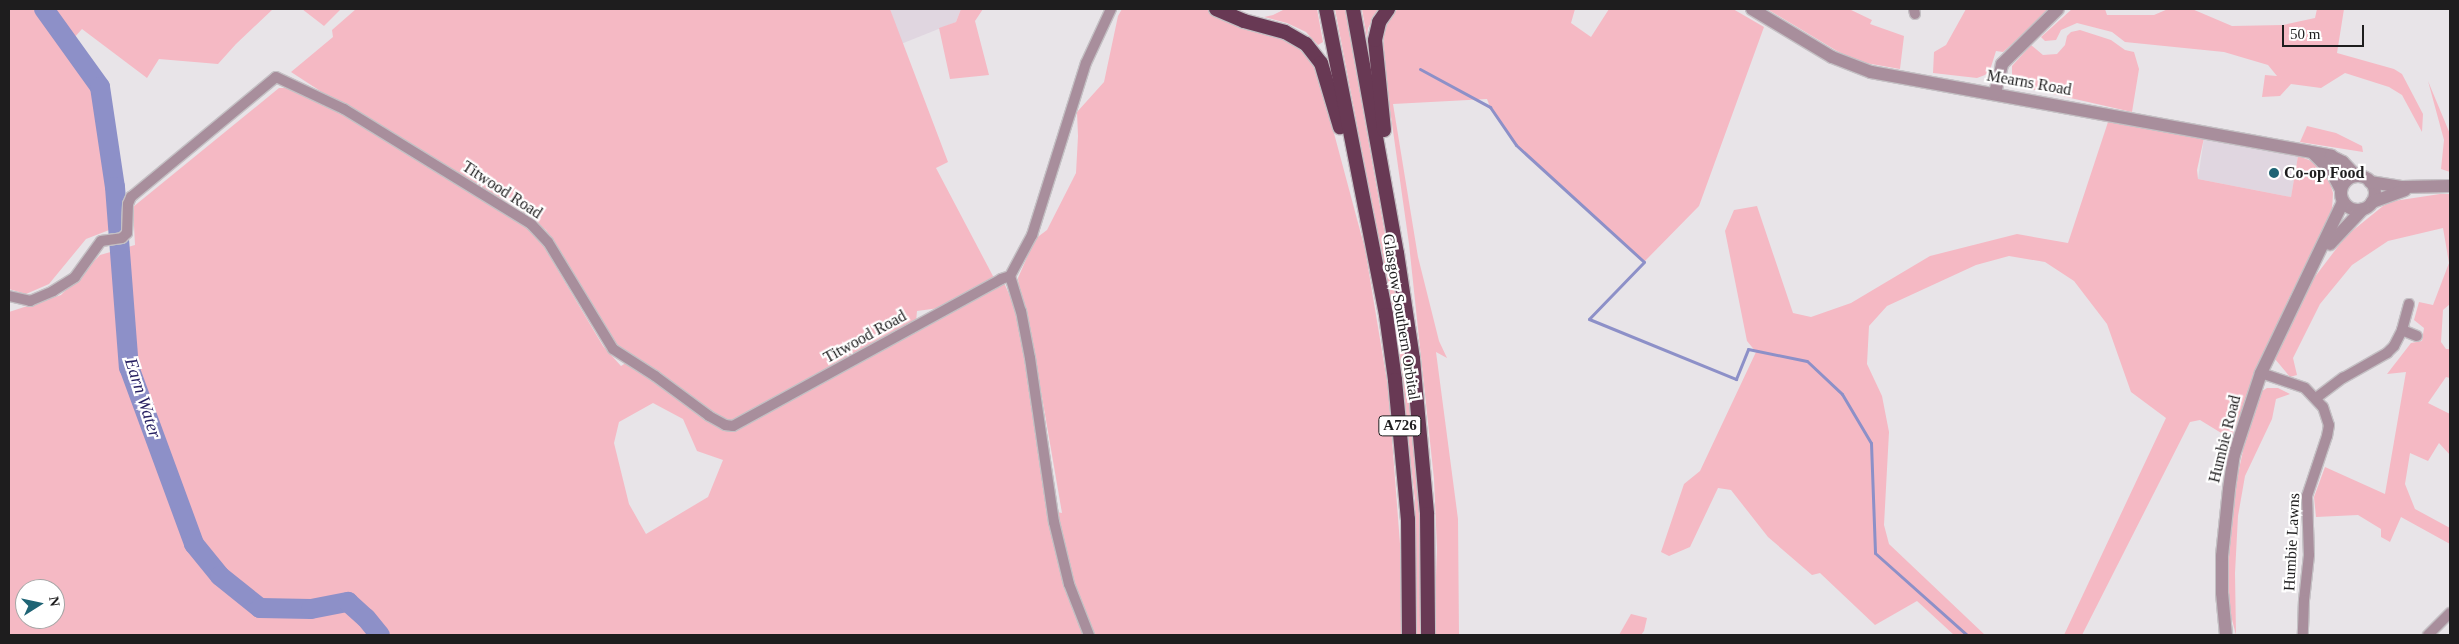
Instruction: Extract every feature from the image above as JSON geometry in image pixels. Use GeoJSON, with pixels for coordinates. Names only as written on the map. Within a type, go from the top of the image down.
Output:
{"type":"FeatureCollection","features":[{"type":"Feature","properties":{"kind":"highway"},"geometry":{"type":"LineString","coordinates":[[1216,9],[1244,21],[1285,32],[1306,44],[1314,53],[1325,74],[1367,219]]}},
{"type":"Feature","properties":{"kind":"highway","name":"Glasgow Southern Orbital"},"geometry":{"type":"LineString","coordinates":[[1326,9],[1386,315],[1402,441],[1408,529],[1409,635]]}},
{"type":"Feature","properties":{"kind":"highway","name":"Glasgow Southern Orbital"},"geometry":{"type":"LineString","coordinates":[[1353,9],[1397,253],[1413,359],[1425,479],[1428,548],[1428,635]]}},
{"type":"Feature","properties":{"kind":"highway"},"geometry":{"type":"LineString","coordinates":[[1388,9],[1382,16],[1376,31],[1376,54],[1397,253]]}},
{"type":"Feature","properties":{"kind":"street"},"geometry":{"type":"LineString","coordinates":[[1088,635],[1069,584],[1054,522],[1030,358],[1021,311],[1010,276],[1032,235],[1086,63],[1111,9]]}},
{"type":"Feature","properties":{"kind":"street","name":"Mearns Road"},"geometry":{"type":"LineString","coordinates":[[1752,9],[1832,57],[1871,72],[1995,93],[2331,156],[2342,162],[2356,176]]}},
{"type":"Feature","properties":{"kind":"street"},"geometry":{"type":"LineString","coordinates":[[1995,93],[2002,64],[2058,9]]}},
{"type":"Feature","properties":{"kind":"street","name":"Titwood Road"},"geometry":{"type":"LineString","coordinates":[[9,296],[30,300],[53,291],[76,277],[101,241],[122,238],[127,233],[128,204],[131,197],[276,77],[344,109],[531,224],[548,242],[613,349],[725,425],[734,426],[1001,279],[1010,276]]}},
{"type":"Feature","properties":{"kind":"street"},"geometry":{"type":"LineString","coordinates":[[2313,153],[2331,171],[2342,196],[2352,209],[2368,206],[2414,188]]}},
{"type":"Feature","properties":{"kind":"street"},"geometry":{"type":"LineString","coordinates":[[2342,196],[2346,180],[2356,176],[2370,182],[2414,188],[2450,186]]}},
{"type":"Feature","properties":{"kind":"street"},"geometry":{"type":"LineString","coordinates":[[2368,206],[2375,192],[2370,182]]}},
{"type":"Feature","properties":{"kind":"street","name":"Humbie Road"},"geometry":{"type":"LineString","coordinates":[[2226,635],[2222,593],[2222,556],[2228,488],[2243,424],[2262,373],[2315,263],[2342,196]]}},
{"type":"Feature","properties":{"kind":"street","name":"Humbie Road"},"geometry":{"type":"LineString","coordinates":[[2315,263],[2335,236],[2368,206]]}},
{"type":"Feature","properties":{"kind":"street"},"geometry":{"type":"LineString","coordinates":[[2316,398],[2349,375],[2387,353],[2394,346],[2402,330],[2410,304]]}},
{"type":"Feature","properties":{"kind":"street"},"geometry":{"type":"LineString","coordinates":[[2402,330],[2417,336]]}},
{"type":"Feature","properties":{"kind":"street","name":"Humbie Lawns"},"geometry":{"type":"LineString","coordinates":[[2262,373],[2296,384],[2316,398],[2323,407],[2329,425],[2328,436],[2307,496],[2310,555],[2303,635]]}},
{"type":"Feature","properties":{"kind":"street"},"geometry":{"type":"LineString","coordinates":[[2428,635],[2450,613]]}},
{"type":"Feature","properties":{"kind":"shaded area"},"geometry":{"type":"Polygon","coordinates":[[[9,9],[273,9],[218,64],[159,59],[147,78],[82,29],[72,40],[109,125],[122,200],[122,225],[86,239],[49,284],[26,294],[9,289],[9,9]]]}},
{"type":"Feature","properties":{"kind":"shaded area"},"geometry":{"type":"Polygon","coordinates":[[[302,9],[341,9],[324,26],[302,9]]]}},
{"type":"Feature","properties":{"kind":"shaded area"},"geometry":{"type":"Polygon","coordinates":[[[356,9],[890,9],[948,162],[936,168],[994,278],[939,308],[917,311],[916,322],[732,424],[730,431],[1000,285],[1005,285],[1017,312],[1048,510],[1062,513],[1027,310],[1019,289],[1018,278],[1035,239],[1047,230],[1076,173],[1077,112],[1104,82],[1118,16],[1122,9],[1209,9],[1214,15],[1288,38],[1302,47],[1316,66],[1365,249],[1388,387],[1401,557],[1401,635],[9,635],[9,312],[61,295],[100,255],[135,245],[133,207],[279,88],[290,88],[320,104],[328,96],[291,72],[333,37],[332,30],[356,9]],[[407,143],[537,235],[603,346],[621,366],[632,359],[615,343],[546,230],[522,212],[407,143]],[[653,403],[619,422],[614,443],[629,504],[646,534],[708,497],[723,460],[697,451],[683,419],[653,403]]]}},
{"type":"Feature","properties":{"kind":"shaded area"},"geometry":{"type":"Polygon","coordinates":[[[890,9],[961,9],[956,22],[901,44],[890,9]]]}},
{"type":"Feature","properties":{"kind":"shaded area"},"geometry":{"type":"Polygon","coordinates":[[[961,9],[983,9],[975,21],[989,75],[950,79],[939,28],[956,22],[961,9]]]}},
{"type":"Feature","properties":{"kind":"shaded area"},"geometry":{"type":"Polygon","coordinates":[[[1285,9],[1317,9],[1323,42],[1318,45],[1306,32],[1287,23],[1264,17],[1285,9]]]}},
{"type":"Feature","properties":{"kind":"shaded area"},"geometry":{"type":"Polygon","coordinates":[[[1335,9],[1345,9],[1400,319],[1418,480],[1422,578],[1421,635],[1417,635],[1415,500],[1395,324],[1335,9]]]}},
{"type":"Feature","properties":{"kind":"shaded area"},"geometry":{"type":"Polygon","coordinates":[[[1362,9],[1379,9],[1368,28],[1367,38],[1362,9]]]}},
{"type":"Feature","properties":{"kind":"shaded area"},"geometry":{"type":"Polygon","coordinates":[[[1398,9],[1575,9],[1571,23],[1591,37],[1609,9],[1733,9],[1764,27],[1699,206],[1644,262],[1516,145],[1490,107],[1487,99],[1393,104],[1418,257],[1439,341],[1447,358],[1436,352],[1458,519],[1459,635],[1434,635],[1437,548],[1434,479],[1409,244],[1383,60],[1384,28],[1391,15],[1398,9]]]}},
{"type":"Feature","properties":{"kind":"shaded area"},"geometry":{"type":"Polygon","coordinates":[[[1767,9],[1849,9],[1872,20],[1870,24],[1904,36],[1900,69],[1860,62],[1837,51],[1767,9]]]}},
{"type":"Feature","properties":{"kind":"shaded area"},"geometry":{"type":"Polygon","coordinates":[[[1966,9],[2051,9],[2003,52],[1996,51],[1990,70],[1985,75],[1977,78],[1933,73],[1934,52],[1946,45],[1966,9]]]}},
{"type":"Feature","properties":{"kind":"shaded area"},"geometry":{"type":"Polygon","coordinates":[[[2072,9],[2105,9],[2107,15],[2154,15],[2168,9],[2192,9],[2232,26],[2283,25],[2315,18],[2317,9],[2344,9],[2337,53],[2394,69],[2402,74],[2423,114],[2422,132],[2402,95],[2389,87],[2345,73],[2321,88],[2291,84],[2280,96],[2262,97],[2265,75],[2277,76],[2268,65],[2224,52],[2125,42],[2112,32],[2077,23],[2061,30],[2056,40],[2045,41],[2041,37],[2072,9]]]}},
{"type":"Feature","properties":{"kind":"shaded area"},"geometry":{"type":"Polygon","coordinates":[[[2080,30],[2111,40],[2125,50],[2134,52],[2139,69],[2132,112],[2027,88],[2017,82],[2012,75],[2012,66],[2031,45],[2043,55],[2057,54],[2065,45],[2067,36],[2071,32],[2080,30]]]}},
{"type":"Feature","properties":{"kind":"shaded area"},"geometry":{"type":"Polygon","coordinates":[[[2428,81],[2450,134],[2450,172],[2441,169],[2444,140],[2428,81]]]}},
{"type":"Feature","properties":{"kind":"shaded area"},"geometry":{"type":"Polygon","coordinates":[[[2108,122],[2204,138],[2197,170],[2198,179],[2291,197],[2298,156],[2309,160],[2327,173],[2333,193],[2332,210],[2288,300],[2251,385],[2231,439],[2200,420],[2190,422],[2082,635],[2064,635],[2166,418],[2131,392],[2107,324],[2074,281],[2045,262],[2009,256],[1976,265],[1887,306],[1869,326],[1867,364],[1882,396],[1889,432],[1884,525],[1889,544],[1985,635],[1954,635],[1917,601],[1875,625],[1820,573],[1812,575],[1768,537],[1731,490],[1718,488],[1690,547],[1669,556],[1661,552],[1684,484],[1700,471],[1756,352],[1747,341],[1725,231],[1734,210],[1757,206],[1793,313],[1811,317],[1851,303],[1930,256],[2017,234],[2068,243],[2108,122]]]}},
{"type":"Feature","properties":{"kind":"shaded area"},"geometry":{"type":"Polygon","coordinates":[[[2307,126],[2336,133],[2362,146],[2363,152],[2300,142],[2307,126]]]}},
{"type":"Feature","properties":{"kind":"shaded area"},"geometry":{"type":"Polygon","coordinates":[[[2204,138],[2298,156],[2291,197],[2198,179],[2204,138]]]}},
{"type":"Feature","properties":{"kind":"shaded area"},"geometry":{"type":"Polygon","coordinates":[[[2450,194],[2450,304],[2443,310],[2441,342],[2446,349],[2450,349],[2450,378],[2446,377],[2428,403],[2450,414],[2450,455],[2439,443],[2428,461],[2410,453],[2405,484],[2415,509],[2450,528],[2450,544],[2401,517],[2390,542],[2381,537],[2381,529],[2358,515],[2316,517],[2314,497],[2325,467],[2385,494],[2406,372],[2387,374],[2411,343],[2422,341],[2424,328],[2414,320],[2419,302],[2433,305],[2449,263],[2443,228],[2388,241],[2352,265],[2320,304],[2293,358],[2297,375],[2290,377],[2275,359],[2314,278],[2346,236],[2383,206],[2394,201],[2450,194]]]}},
{"type":"Feature","properties":{"kind":"shaded area"},"geometry":{"type":"Polygon","coordinates":[[[2267,388],[2278,388],[2290,394],[2276,399],[2272,419],[2245,476],[2238,516],[2235,573],[2236,635],[2229,608],[2227,559],[2236,484],[2245,441],[2262,391],[2267,388]]]}},
{"type":"Feature","properties":{"kind":"shaded area"},"geometry":{"type":"Polygon","coordinates":[[[1631,614],[1647,618],[1644,631],[1641,635],[1619,635],[1631,614]]]}},
{"type":"Feature","properties":{"kind":"waterway","name":"Earn Water"},"geometry":{"type":"LineString","coordinates":[[44,9],[100,87],[115,187],[129,367],[194,544],[220,576],[260,608],[311,609],[348,602],[366,618],[380,635]]}},
{"type":"Feature","properties":{"kind":"waterway"},"geometry":{"type":"LineString","coordinates":[[1420,69],[1490,107],[1516,145],[1644,262],[1589,319],[1736,379],[1748,349],[1807,361],[1842,394],[1871,443],[1875,553],[1967,635]]}},
{"type":"Feature","properties":{"kind":"place","name":"Co-op Food"},"geometry":{"type":"Point","coordinates":[2274,173]}}]}
